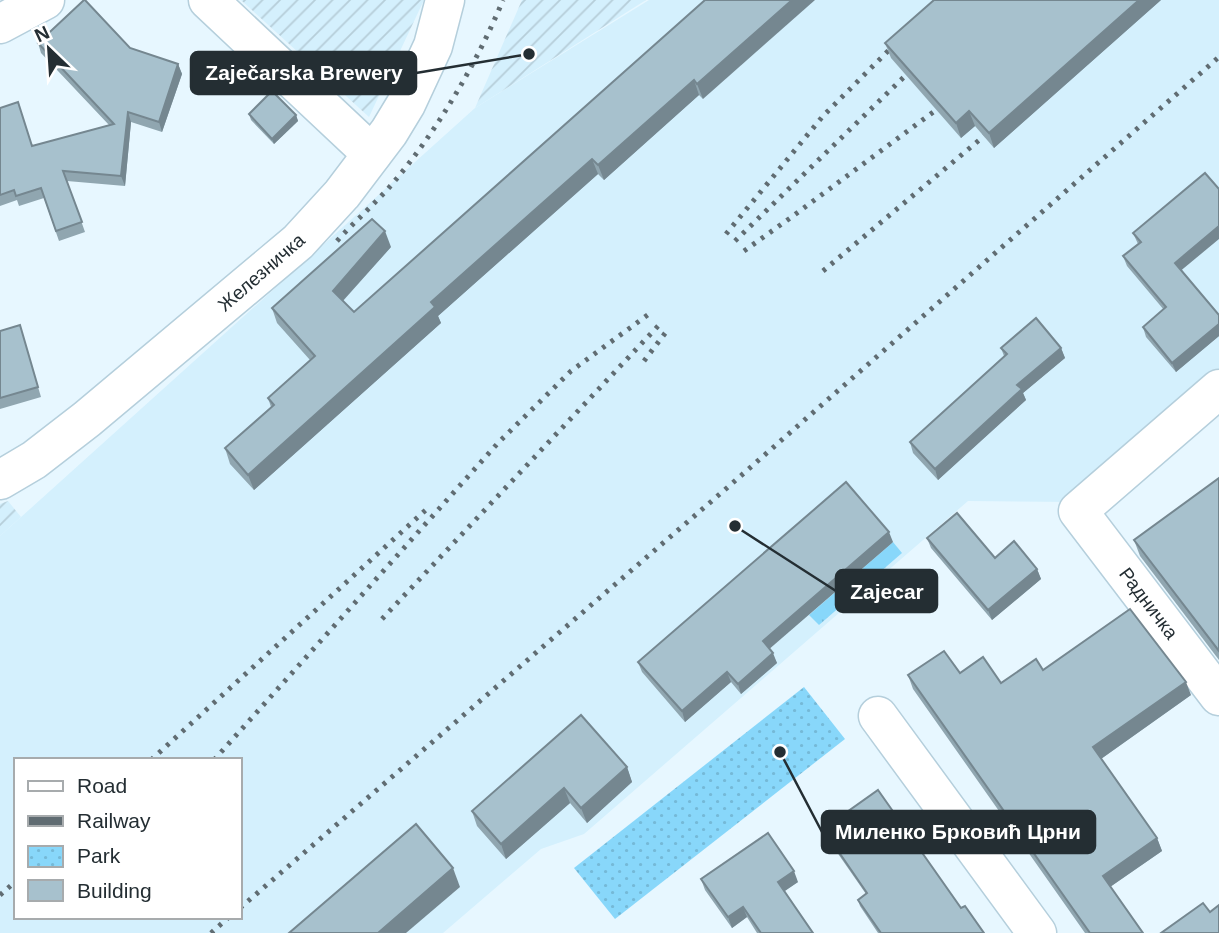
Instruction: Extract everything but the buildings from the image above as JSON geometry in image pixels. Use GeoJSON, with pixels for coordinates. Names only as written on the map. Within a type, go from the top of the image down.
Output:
{"type":"FeatureCollection","features":[{"type":"Feature","properties":{"kind":"street"},"geometry":{"type":"LineString","coordinates":[[0,24],[45,0]]}},
{"type":"Feature","properties":{"kind":"street"},"geometry":{"type":"LineString","coordinates":[[208,0],[372,154]]}},
{"type":"Feature","properties":{"kind":"street","name":"Железничка"},"geometry":{"type":"LineString","coordinates":[[0,480],[34,460],[87,419],[298,242],[342,194],[407,104],[433,46],[445,0]]}},
{"type":"Feature","properties":{"kind":"street","name":"Радничка"},"geometry":{"type":"LineString","coordinates":[[1219,389],[1078,511],[1219,696]]}},
{"type":"Feature","properties":{"kind":"street"},"geometry":{"type":"LineString","coordinates":[[878,716],[1037,933]]}},
{"type":"Feature","properties":{"kind":"shaded area"},"geometry":{"type":"Polygon","coordinates":[[[241,0],[424,0],[369,117],[241,0]]]}},
{"type":"Feature","properties":{"kind":"shaded area"},"geometry":{"type":"Polygon","coordinates":[[[522,0],[646,0],[475,108],[522,0]]]}},
{"type":"Feature","properties":{"kind":"shaded area"},"geometry":{"type":"Polygon","coordinates":[[[649,0],[1219,0],[1219,371],[1072,502],[968,501],[584,834],[541,849],[443,933],[0,933],[0,536],[475,108],[649,0]]]}},
{"type":"Feature","properties":{"kind":"shaded area"},"geometry":{"type":"Polygon","coordinates":[[[8,501],[21,517],[0,536],[0,504],[8,501]]]}},
{"type":"Feature","properties":{"kind":"green space"},"geometry":{"type":"Polygon","coordinates":[[[893,542],[902,553],[819,625],[809,615],[893,542]]]}},
{"type":"Feature","properties":{"kind":"green space"},"geometry":{"type":"Polygon","coordinates":[[[804,687],[845,739],[615,919],[574,868],[804,687]]]}},
{"type":"Feature","properties":{"kind":"railway"},"geometry":{"type":"LineString","coordinates":[[337,241],[386,190],[425,141],[468,72],[503,0]]}},
{"type":"Feature","properties":{"kind":"railway"},"geometry":{"type":"LineString","coordinates":[[726,234],[823,116],[901,38]]}},
{"type":"Feature","properties":{"kind":"railway"},"geometry":{"type":"LineString","coordinates":[[242,906],[728,487],[1219,57]]}},
{"type":"Feature","properties":{"kind":"railway"},"geometry":{"type":"LineString","coordinates":[[735,241],[906,75]]}},
{"type":"Feature","properties":{"kind":"railway"},"geometry":{"type":"LineString","coordinates":[[744,251],[936,110]]}},
{"type":"Feature","properties":{"kind":"railway"},"geometry":{"type":"LineString","coordinates":[[823,271],[984,136]]}},
{"type":"Feature","properties":{"kind":"railway"},"geometry":{"type":"LineString","coordinates":[[216,758],[498,443],[571,371],[649,314]]}},
{"type":"Feature","properties":{"kind":"railway"},"geometry":{"type":"LineString","coordinates":[[382,619],[659,325]]}},
{"type":"Feature","properties":{"kind":"railway"},"geometry":{"type":"LineString","coordinates":[[644,361],[666,332]]}},
{"type":"Feature","properties":{"kind":"railway"},"geometry":{"type":"LineString","coordinates":[[153,758],[429,507]]}},
{"type":"Feature","properties":{"kind":"railway"},"geometry":{"type":"LineString","coordinates":[[0,895],[14,883]]}},
{"type":"Feature","properties":{"kind":"railway"},"geometry":{"type":"LineString","coordinates":[[211,933],[227,919]]}},
{"type":"Feature","properties":{"kind":"place","name":"Zaječarska Brewery"},"geometry":{"type":"Point","coordinates":[529,54]}},
{"type":"Feature","properties":{"kind":"place","name":"Zajecar"},"geometry":{"type":"Point","coordinates":[735,526]}},
{"type":"Feature","properties":{"kind":"place","name":"Миленко Брковић Црни"},"geometry":{"type":"Point","coordinates":[780,752]}}]}
